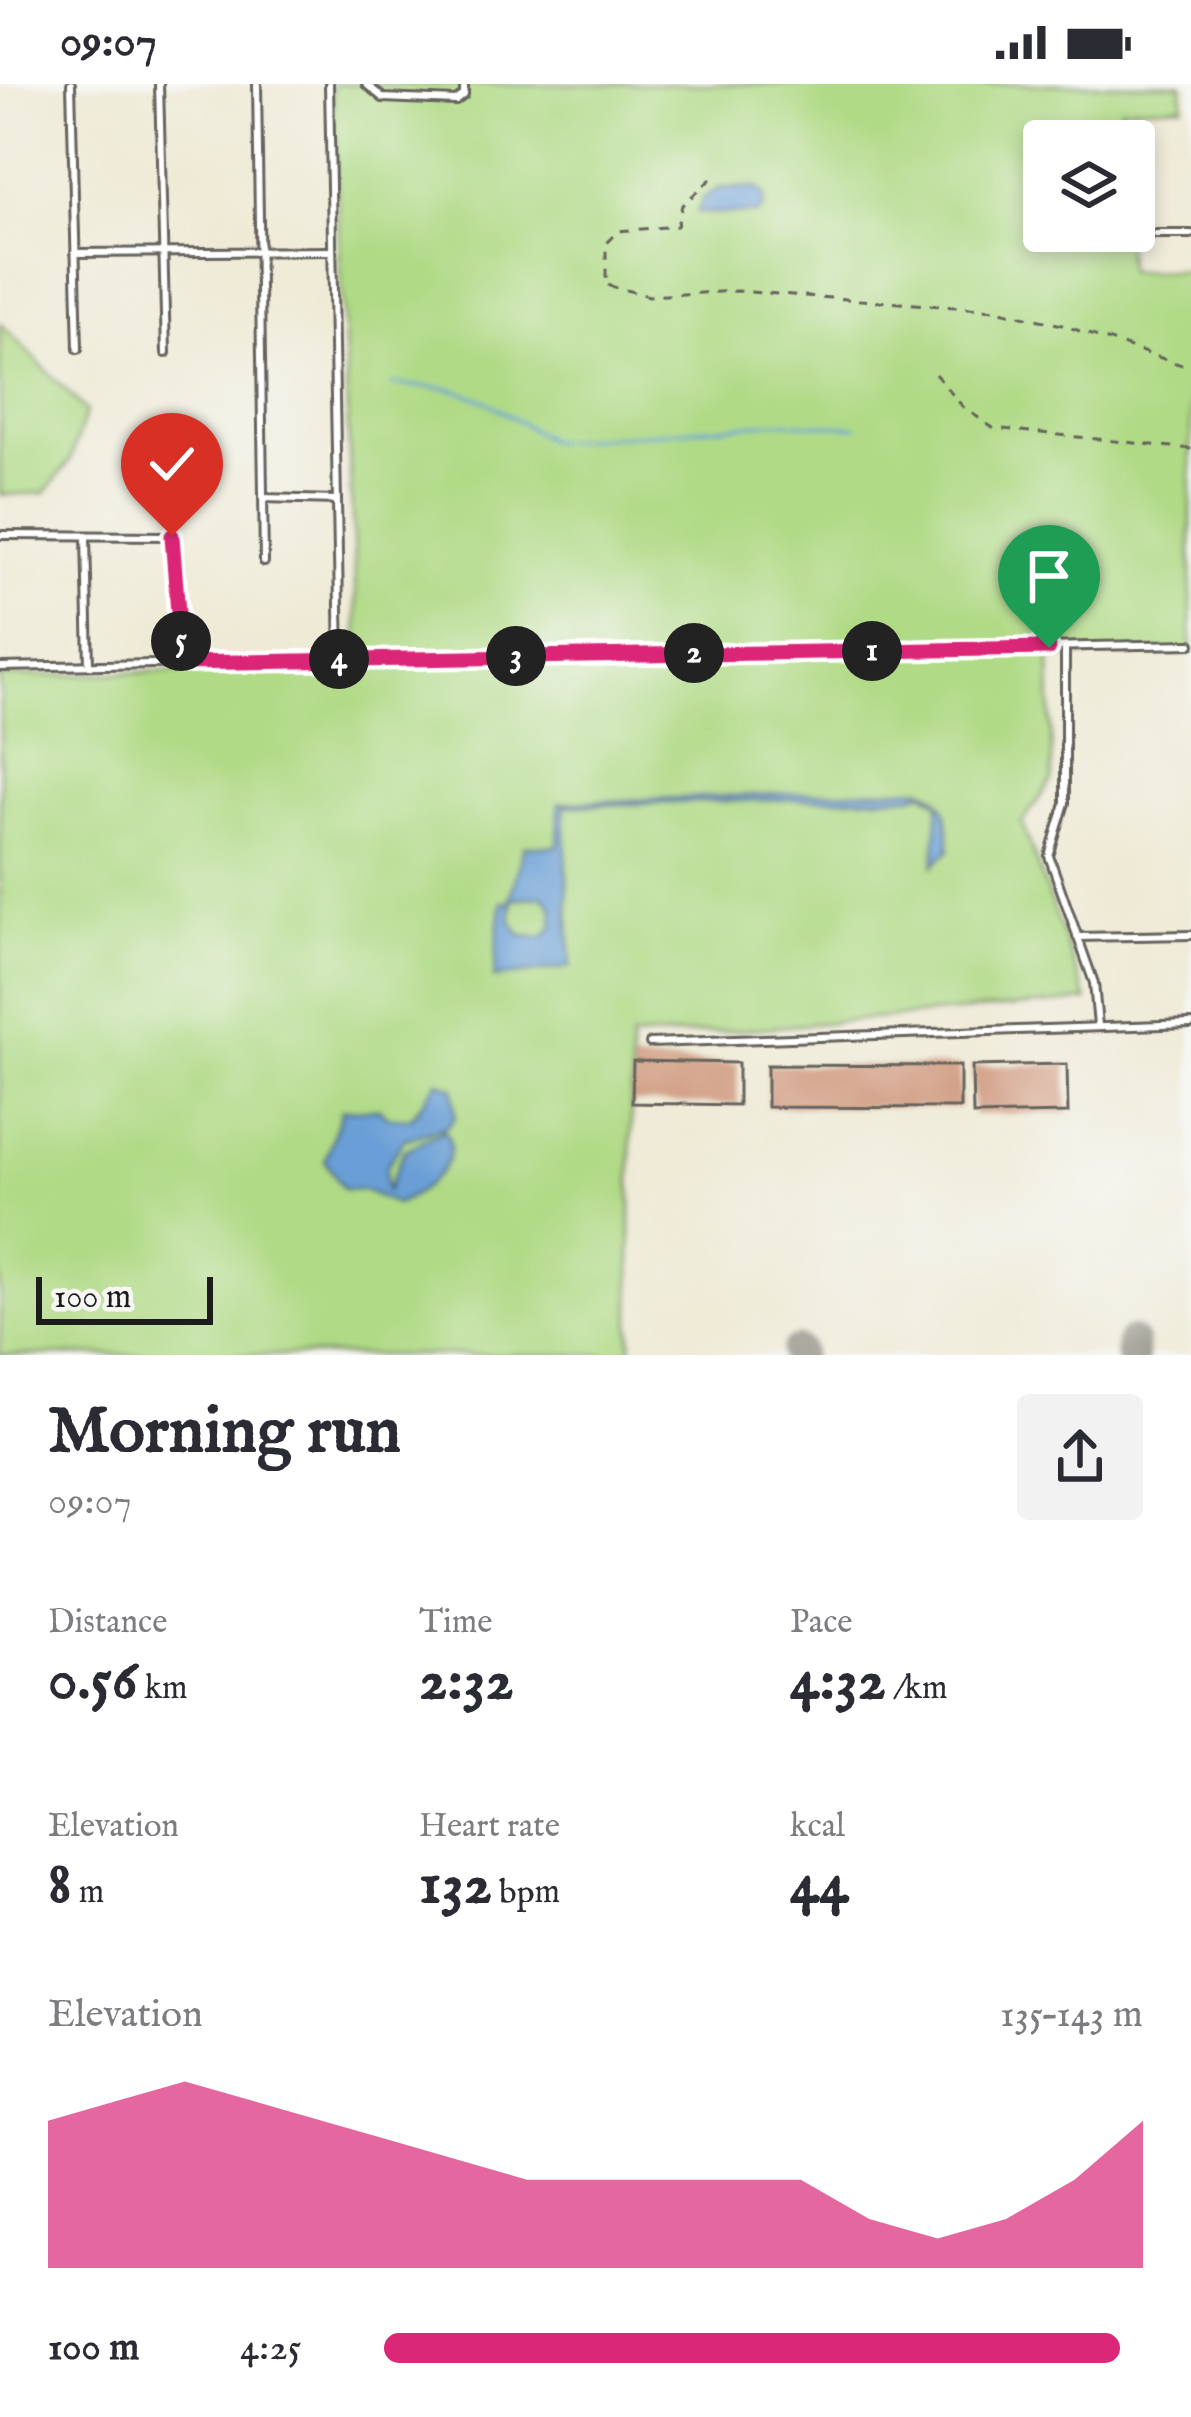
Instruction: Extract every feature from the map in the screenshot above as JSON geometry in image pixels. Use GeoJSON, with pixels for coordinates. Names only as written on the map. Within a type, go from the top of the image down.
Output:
{"type":"FeatureCollection","features":[{"type":"Feature","properties":{"kind":"lane"},"geometry":{"type":"LineString","coordinates":[[70,84],[78,349]]}},
{"type":"Feature","properties":{"kind":"lane"},"geometry":{"type":"LineString","coordinates":[[159,84],[166,353]]}},
{"type":"Feature","properties":{"kind":"lane"},"geometry":{"type":"LineString","coordinates":[[257,84],[264,562]]}},
{"type":"Feature","properties":{"kind":"lane"},"geometry":{"type":"LineString","coordinates":[[329,84],[340,659]]}},
{"type":"Feature","properties":{"kind":"lane"},"geometry":{"type":"LineString","coordinates":[[366,84],[382,98],[456,101],[464,95],[464,84]]}},
{"type":"Feature","properties":{"kind":"lane"},"geometry":{"type":"LineString","coordinates":[[1156,234],[1191,233]]}},
{"type":"Feature","properties":{"kind":"lane"},"geometry":{"type":"LineString","coordinates":[[75,253],[332,251]]}},
{"type":"Feature","properties":{"kind":"lane"},"geometry":{"type":"LineString","coordinates":[[262,498],[337,500]]}},
{"type":"Feature","properties":{"kind":"lane"},"geometry":{"type":"LineString","coordinates":[[0,535],[172,536],[182,663]]}},
{"type":"Feature","properties":{"kind":"lane"},"geometry":{"type":"LineString","coordinates":[[86,536],[88,665]]}},
{"type":"Feature","properties":{"kind":"lane"},"geometry":{"type":"LineString","coordinates":[[0,667],[1191,644]]}},
{"type":"Feature","properties":{"kind":"lane"},"geometry":{"type":"LineString","coordinates":[[1065,647],[1065,803],[1049,856],[1094,983],[1098,1026]]}},
{"type":"Feature","properties":{"kind":"lane"},"geometry":{"type":"LineString","coordinates":[[1077,937],[1191,935]]}},
{"type":"Feature","properties":{"kind":"lane"},"geometry":{"type":"LineString","coordinates":[[650,1042],[1191,1024]]}},
{"type":"Feature","properties":{"kind":"path"},"geometry":{"type":"LineString","coordinates":[[711,178],[682,206],[677,226],[619,231],[606,244],[606,285],[649,296],[737,291],[831,302],[996,310],[1062,325],[1191,368]]}},
{"type":"Feature","properties":{"kind":"path"},"geometry":{"type":"LineString","coordinates":[[935,374],[963,407],[992,428],[1191,449]]}},
{"type":"Feature","properties":{"kind":"green space"},"geometry":{"type":"Polygon","coordinates":[[[332,84],[1182,84],[1183,105],[1121,108],[1121,120],[1023,120],[1023,252],[1126,252],[1127,271],[1191,271],[1191,653],[1050,656],[1052,780],[1022,823],[1087,1001],[631,1039],[631,1355],[0,1355],[0,677],[359,665],[332,84]]]}},
{"type":"Feature","properties":{"kind":"green space"},"geometry":{"type":"Polygon","coordinates":[[[0,323],[86,411],[70,461],[45,493],[0,495],[0,323]]]}},
{"type":"Feature","properties":{"kind":"water"},"geometry":{"type":"Polygon","coordinates":[[[720,188],[756,188],[764,195],[764,207],[757,214],[697,213],[703,198],[720,188]]]}},
{"type":"Feature","properties":{"kind":"water"},"geometry":{"type":"Polygon","coordinates":[[[921,788],[938,798],[948,821],[949,850],[934,865],[939,802],[923,792],[564,806],[571,967],[494,978],[503,901],[512,902],[511,921],[522,936],[544,937],[553,926],[553,908],[544,896],[510,899],[524,846],[558,846],[559,803],[921,788]]]}},
{"type":"Feature","properties":{"kind":"water"},"geometry":{"type":"Polygon","coordinates":[[[438,1081],[454,1088],[455,1117],[447,1126],[403,1140],[386,1168],[387,1192],[404,1151],[444,1130],[450,1153],[438,1174],[396,1204],[364,1190],[344,1189],[325,1161],[342,1110],[379,1109],[387,1117],[411,1118],[438,1081]]]}},
{"type":"Feature","properties":{"kind":"building"},"geometry":{"type":"Polygon","coordinates":[[[633,1061],[738,1063],[738,1105],[632,1103],[633,1061]]]}},
{"type":"Feature","properties":{"kind":"building"},"geometry":{"type":"Polygon","coordinates":[[[1067,1064],[1068,1113],[973,1115],[972,1066],[1067,1064]]]}},
{"type":"Feature","properties":{"kind":"building"},"geometry":{"type":"Polygon","coordinates":[[[767,1065],[960,1066],[960,1108],[767,1107],[767,1065]]]}},
{"type":"Feature","properties":{"kind":"waterway"},"geometry":{"type":"LineString","coordinates":[[392,384],[452,389],[486,401],[551,442],[776,422],[857,427]]}},
{"type":"Feature","properties":{"kind":"taxiway"},"geometry":{"type":"LineString","coordinates":[[1132,1343],[1132,1355]]}},
{"type":"Feature","properties":{"kind":"route"},"geometry":{"type":"LineString","coordinates":[[172,536],[182,663],[1049,648]]}}]}
